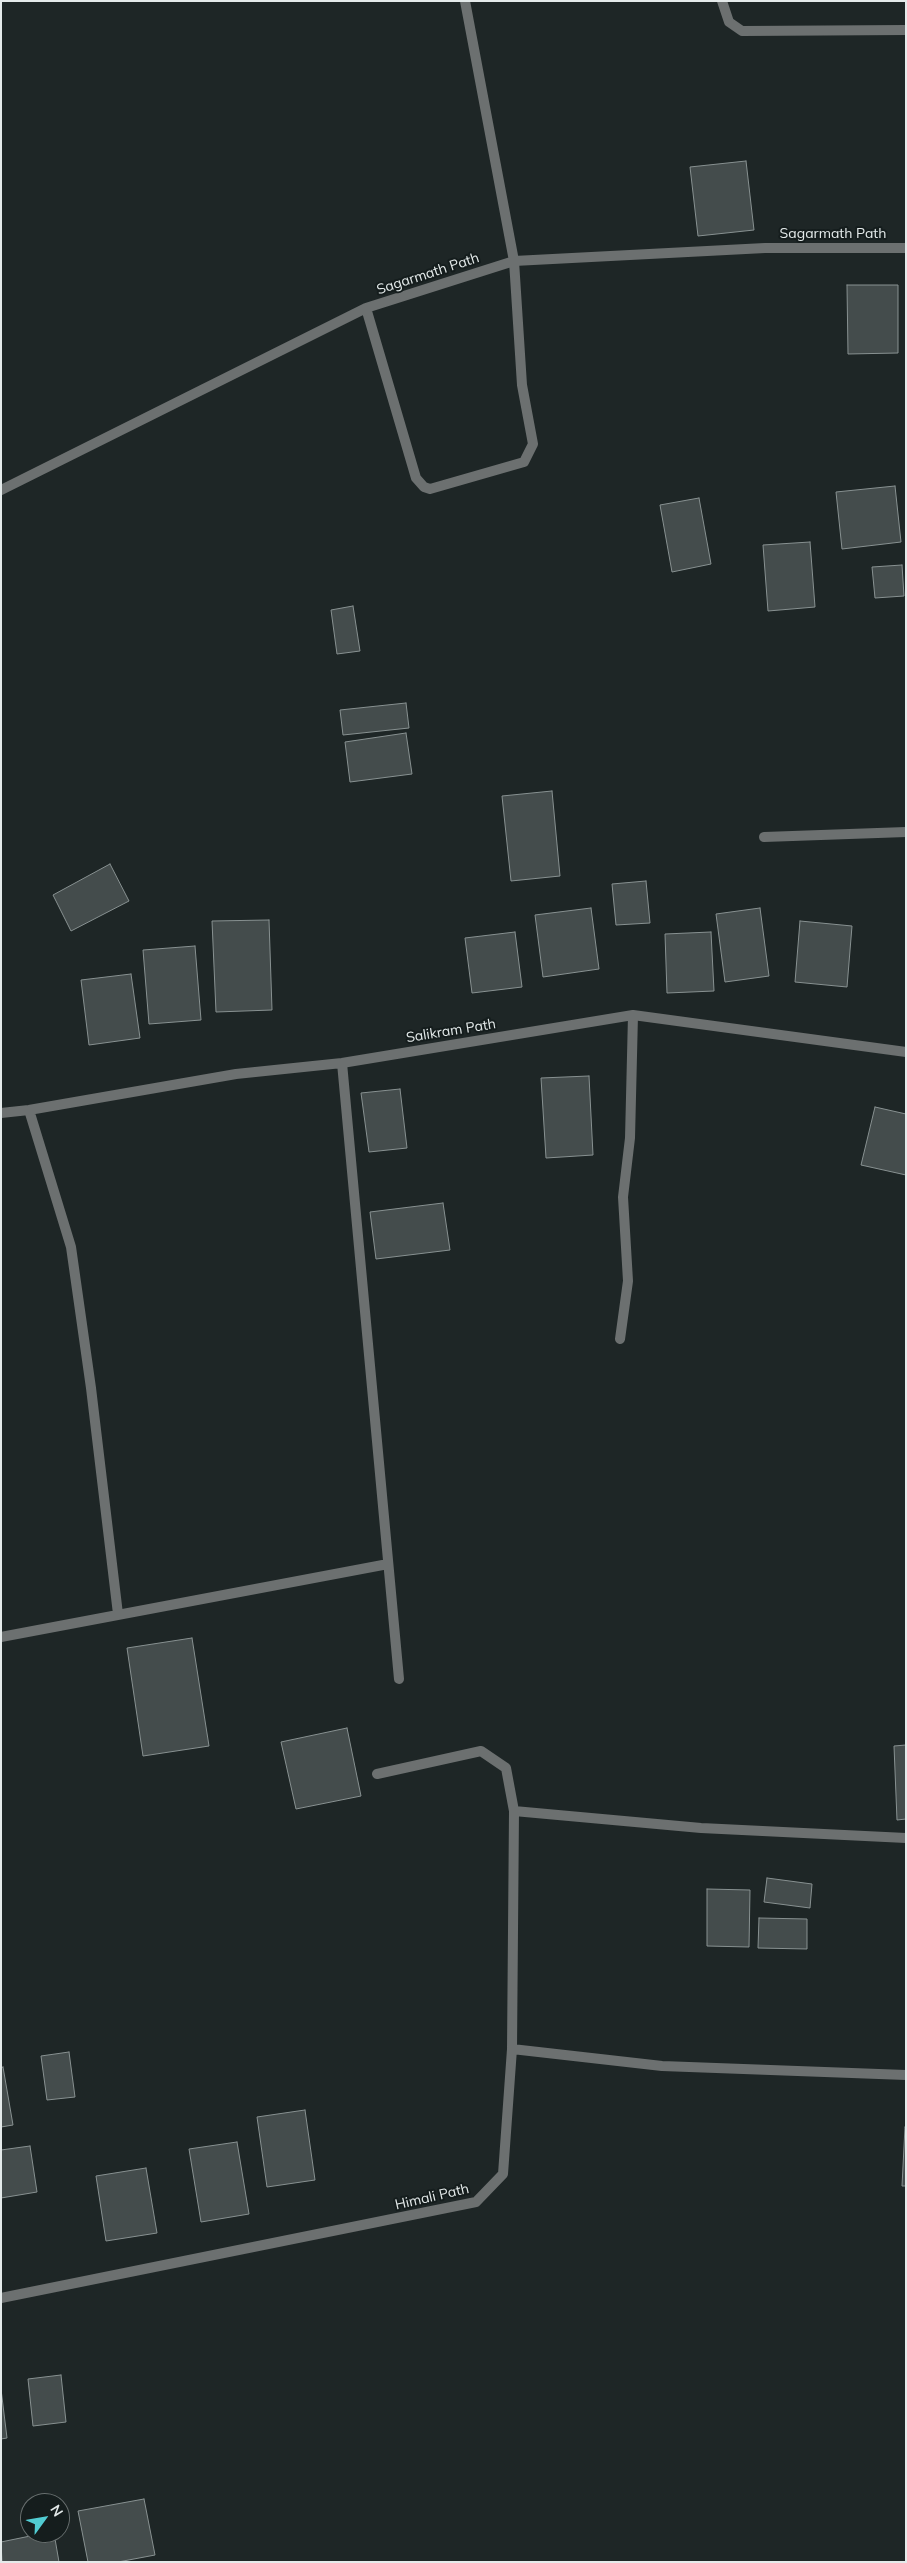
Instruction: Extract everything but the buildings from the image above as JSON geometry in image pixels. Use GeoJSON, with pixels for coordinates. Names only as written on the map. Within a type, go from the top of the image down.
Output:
{"type":"FeatureCollection","features":[{"type":"Feature","properties":{"kind":"street"},"geometry":{"type":"LineString","coordinates":[[366,308],[416,478],[424,486],[430,489],[524,462],[533,444],[522,385],[514,260],[465,1]]}},
{"type":"Feature","properties":{"kind":"street"},"geometry":{"type":"LineString","coordinates":[[722,1],[729,22],[742,31],[906,30]]}},
{"type":"Feature","properties":{"kind":"street","name":"Sagarmath Path"},"geometry":{"type":"LineString","coordinates":[[1,490],[366,308],[514,260],[766,248],[906,248]]}},
{"type":"Feature","properties":{"kind":"street"},"geometry":{"type":"LineString","coordinates":[[764,837],[906,832]]}},
{"type":"Feature","properties":{"kind":"street"},"geometry":{"type":"LineString","coordinates":[[620,1339],[628,1281],[623,1197],[630,1138],[633,1015]]}},
{"type":"Feature","properties":{"kind":"street","name":"Salikram Path"},"geometry":{"type":"LineString","coordinates":[[1,1113],[29,1110],[236,1074],[342,1063],[633,1015],[906,1052]]}},
{"type":"Feature","properties":{"kind":"street"},"geometry":{"type":"LineString","coordinates":[[342,1063],[399,1679]]}},
{"type":"Feature","properties":{"kind":"street"},"geometry":{"type":"LineString","coordinates":[[29,1110],[71,1247],[91,1388],[118,1614]]}},
{"type":"Feature","properties":{"kind":"street"},"geometry":{"type":"LineString","coordinates":[[1,1637],[388,1564]]}},
{"type":"Feature","properties":{"kind":"street","name":"Himali Path"},"geometry":{"type":"LineString","coordinates":[[1,2298],[476,2202],[503,2174],[512,2049],[514,1811],[506,1768],[481,1751],[377,1774]]}},
{"type":"Feature","properties":{"kind":"street"},"geometry":{"type":"LineString","coordinates":[[514,1811],[701,1828],[906,1838]]}},
{"type":"Feature","properties":{"kind":"street"},"geometry":{"type":"LineString","coordinates":[[512,2049],[662,2066],[906,2075]]}}]}
